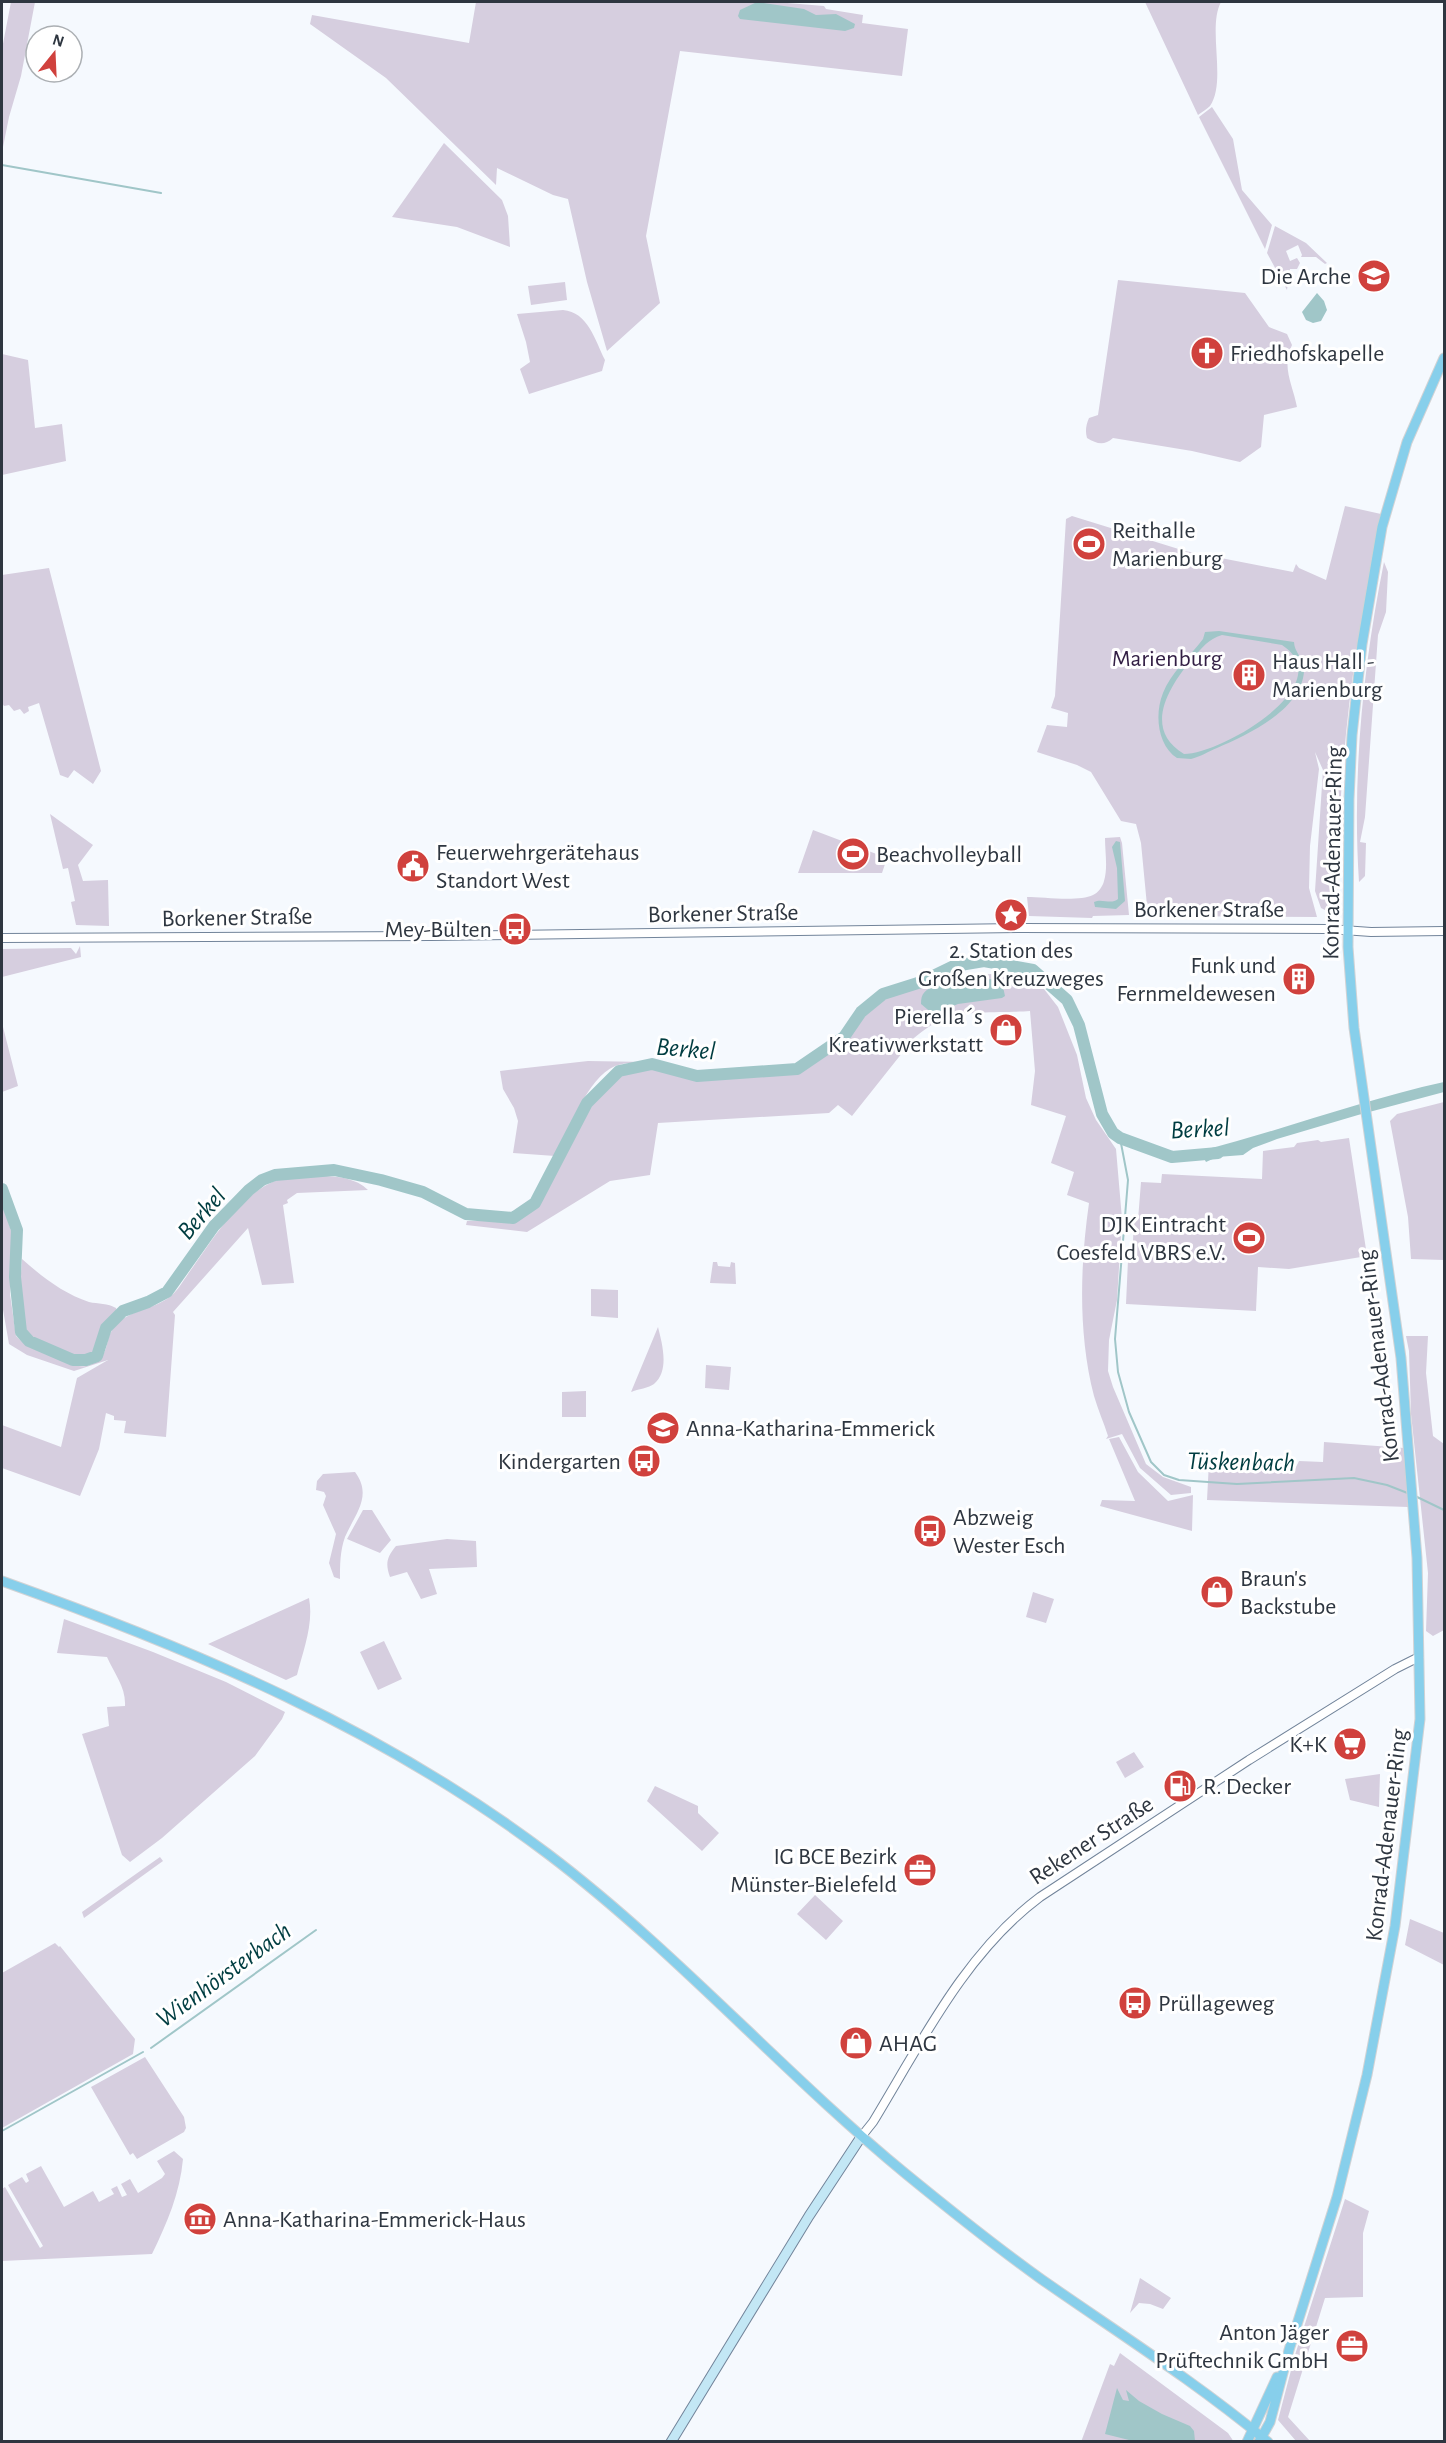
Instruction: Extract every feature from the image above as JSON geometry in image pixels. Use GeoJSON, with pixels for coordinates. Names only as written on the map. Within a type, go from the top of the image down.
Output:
{"type":"FeatureCollection","features":[{"type":"Feature","properties":{"kind":"main road","name":"Konrad-Adenauer-Ring"},"geometry":{"type":"LineString","coordinates":[[1289,2350],[1336,2197],[1357,2120],[1376,2034],[1395,1926],[1420,1719],[1418,1558],[1413,1481],[1399,1343],[1354,1028],[1349,930],[1350,765],[1357,686],[1371,585],[1382,527],[1398,466],[1444,358]]}},
{"type":"Feature","properties":{"kind":"main road"},"geometry":{"type":"LineString","coordinates":[[2,1581],[128,1627],[254,1680],[374,1741],[476,1803],[548,1853],[617,1909],[676,1961],[861,2137],[944,2205],[1038,2276],[1163,2363],[1263,2440],[1289,2350]]}},
{"type":"Feature","properties":{"kind":"main road"},"geometry":{"type":"LineString","coordinates":[[671,2442],[809,2216],[861,2137]]}},
{"type":"Feature","properties":{"kind":"main road"},"geometry":{"type":"LineString","coordinates":[[1246,2442],[1262,2414],[1289,2350]]}},
{"type":"Feature","properties":{"kind":"street","name":"Borkener Straße"},"geometry":{"type":"LineString","coordinates":[[2,938],[447,936],[1020,928],[1444,931]]}},
{"type":"Feature","properties":{"kind":"street","name":"Rekener Straße"},"geometry":{"type":"LineString","coordinates":[[861,2137],[873,2122],[960,1983],[991,1940],[1015,1916],[1040,1897],[1249,1760],[1395,1669],[1419,1657]]}},
{"type":"Feature","properties":{"kind":"green space"},"geometry":{"type":"Polygon","coordinates":[[[11,2],[35,2],[31,24],[24,24],[24,60],[2,152],[2,49],[11,2]]]}},
{"type":"Feature","properties":{"kind":"green space"},"geometry":{"type":"Polygon","coordinates":[[[476,2],[775,2],[824,6],[826,9],[863,15],[862,23],[908,29],[902,76],[680,51],[646,236],[660,303],[607,351],[587,282],[568,199],[553,195],[497,168],[496,185],[386,78],[310,24],[312,15],[469,43],[476,2]]]}},
{"type":"Feature","properties":{"kind":"green space"},"geometry":{"type":"Polygon","coordinates":[[[1145,2],[1221,2],[1216,26],[1217,83],[1215,95],[1210,106],[1198,115],[1145,2]]]}},
{"type":"Feature","properties":{"kind":"green space"},"geometry":{"type":"Polygon","coordinates":[[[1212,107],[1233,139],[1242,190],[1272,225],[1265,249],[1199,117],[1212,107]]]}},
{"type":"Feature","properties":{"kind":"green space"},"geometry":{"type":"Polygon","coordinates":[[[444,143],[502,200],[508,216],[510,247],[457,227],[392,217],[444,143]]]}},
{"type":"Feature","properties":{"kind":"green space"},"geometry":{"type":"Polygon","coordinates":[[[1275,226],[1306,243],[1327,263],[1325,264],[1316,257],[1301,257],[1298,245],[1286,251],[1290,261],[1297,258],[1300,263],[1297,269],[1290,269],[1287,290],[1267,253],[1275,226]]]}},
{"type":"Feature","properties":{"kind":"green space"},"geometry":{"type":"Polygon","coordinates":[[[1118,280],[1245,293],[1269,327],[1287,334],[1292,345],[1288,361],[1289,376],[1297,407],[1264,415],[1261,447],[1240,462],[1192,451],[1113,438],[1100,443],[1087,438],[1086,428],[1089,418],[1098,415],[1118,280]]]}},
{"type":"Feature","properties":{"kind":"green space"},"geometry":{"type":"Polygon","coordinates":[[[565,282],[567,300],[531,305],[528,286],[565,282]]]}},
{"type":"Feature","properties":{"kind":"green space"},"geometry":{"type":"Polygon","coordinates":[[[563,310],[579,316],[590,328],[605,360],[602,371],[529,394],[520,369],[530,362],[517,314],[563,310]]]}},
{"type":"Feature","properties":{"kind":"green space"},"geometry":{"type":"Polygon","coordinates":[[[2,354],[28,360],[35,428],[62,424],[66,461],[2,475],[2,354]]]}},
{"type":"Feature","properties":{"kind":"green space","name":"Marienburg"},"geometry":{"type":"Polygon","coordinates":[[[1345,506],[1381,514],[1358,640],[1345,740],[1336,908],[1329,912],[1321,908],[1315,891],[1323,770],[1315,752],[1319,769],[1310,846],[1309,888],[1317,917],[1148,916],[1141,843],[1136,824],[1121,821],[1091,772],[1037,752],[1047,725],[1067,727],[1068,713],[1051,708],[1055,696],[1066,519],[1072,516],[1185,551],[1293,572],[1296,564],[1299,568],[1326,580],[1345,506]]]}},
{"type":"Feature","properties":{"kind":"green space"},"geometry":{"type":"Polygon","coordinates":[[[1384,562],[1388,572],[1386,612],[1378,635],[1365,817],[1360,842],[1366,843],[1365,876],[1359,882],[1357,802],[1361,721],[1370,641],[1384,562]]]}},
{"type":"Feature","properties":{"kind":"green space"},"geometry":{"type":"Polygon","coordinates":[[[49,568],[101,771],[93,784],[74,770],[68,778],[60,775],[39,703],[28,707],[29,711],[24,714],[20,709],[14,711],[9,705],[4,706],[2,703],[2,575],[49,568]]]}},
{"type":"Feature","properties":{"kind":"green space"},"geometry":{"type":"Polygon","coordinates":[[[50,814],[93,845],[78,865],[83,881],[108,880],[109,926],[76,925],[71,902],[75,901],[68,868],[63,869],[50,814]]]}},
{"type":"Feature","properties":{"kind":"green space"},"geometry":{"type":"Polygon","coordinates":[[[813,830],[887,858],[882,873],[798,873],[813,830]]]}},
{"type":"Feature","properties":{"kind":"green space"},"geometry":{"type":"Polygon","coordinates":[[[1120,837],[1129,915],[1093,916],[1092,918],[1029,916],[1027,897],[1079,898],[1097,893],[1103,885],[1105,876],[1105,838],[1120,837]]]}},
{"type":"Feature","properties":{"kind":"green space"},"geometry":{"type":"Polygon","coordinates":[[[80,946],[81,957],[2,977],[2,949],[71,948],[76,954],[80,946]]]}},
{"type":"Feature","properties":{"kind":"green space"},"geometry":{"type":"Polygon","coordinates":[[[1004,973],[1037,980],[1058,1007],[1077,1055],[1086,1098],[1096,1120],[1116,1149],[1122,1219],[1117,1300],[1109,1340],[1108,1371],[1146,1464],[1163,1477],[1191,1487],[1191,1493],[1171,1495],[1140,1468],[1122,1434],[1106,1439],[1108,1436],[1094,1396],[1089,1372],[1083,1324],[1082,1275],[1089,1203],[1067,1195],[1074,1172],[1051,1163],[1066,1116],[1031,1105],[1035,1071],[1030,1011],[954,1015],[933,1024],[914,1038],[852,1116],[838,1105],[829,1113],[658,1123],[650,1175],[610,1181],[527,1232],[466,1225],[467,1221],[512,1220],[538,1204],[589,1106],[618,1075],[651,1067],[695,1078],[759,1077],[798,1073],[847,1038],[863,1013],[882,998],[921,985],[1004,973]]]}},
{"type":"Feature","properties":{"kind":"green space"},"geometry":{"type":"Polygon","coordinates":[[[2,1023],[18,1086],[2,1092],[2,1023]]]}},
{"type":"Feature","properties":{"kind":"green space"},"geometry":{"type":"Polygon","coordinates":[[[588,1061],[648,1062],[615,1066],[596,1081],[587,1093],[555,1156],[513,1153],[518,1121],[514,1108],[503,1089],[500,1071],[588,1061]]]}},
{"type":"Feature","properties":{"kind":"green space"},"geometry":{"type":"Polygon","coordinates":[[[1444,1102],[1444,1260],[1411,1259],[1408,1217],[1390,1121],[1397,1114],[1444,1102]]]}},
{"type":"Feature","properties":{"kind":"green space","name":"DJK Eintracht Coesfeld VBRS e.V."},"geometry":{"type":"Polygon","coordinates":[[[1349,1138],[1367,1256],[1289,1269],[1258,1267],[1256,1311],[1126,1304],[1128,1260],[1132,1260],[1134,1221],[1138,1220],[1141,1182],[1161,1183],[1162,1174],[1262,1179],[1263,1151],[1294,1147],[1297,1143],[1349,1138]]]}},
{"type":"Feature","properties":{"kind":"green space"},"geometry":{"type":"Polygon","coordinates":[[[329,1176],[351,1180],[368,1190],[297,1193],[283,1205],[294,1283],[262,1285],[248,1228],[173,1312],[175,1315],[166,1437],[124,1433],[126,1421],[114,1420],[114,1416],[106,1413],[99,1449],[80,1496],[2,1468],[2,1425],[61,1447],[77,1378],[108,1360],[74,1371],[27,1355],[9,1344],[2,1304],[2,1201],[12,1234],[10,1294],[16,1336],[35,1349],[67,1363],[84,1366],[90,1365],[101,1357],[106,1350],[111,1332],[119,1322],[131,1314],[158,1304],[174,1293],[222,1226],[244,1202],[257,1191],[286,1177],[329,1176]]]}},
{"type":"Feature","properties":{"kind":"green space"},"geometry":{"type":"Polygon","coordinates":[[[22,1259],[45,1278],[71,1294],[89,1302],[116,1308],[117,1311],[104,1326],[91,1355],[77,1357],[30,1336],[25,1328],[20,1309],[22,1259]]]}},
{"type":"Feature","properties":{"kind":"green space"},"geometry":{"type":"Polygon","coordinates":[[[713,1262],[717,1262],[718,1266],[730,1267],[731,1262],[735,1263],[736,1284],[710,1283],[713,1262]]]}},
{"type":"Feature","properties":{"kind":"green space"},"geometry":{"type":"Polygon","coordinates":[[[591,1289],[618,1290],[618,1318],[591,1316],[591,1289]]]}},
{"type":"Feature","properties":{"kind":"green space"},"geometry":{"type":"Polygon","coordinates":[[[658,1327],[664,1357],[662,1372],[654,1384],[631,1392],[658,1327]]]}},
{"type":"Feature","properties":{"kind":"green space"},"geometry":{"type":"Polygon","coordinates":[[[1406,1336],[1428,1336],[1426,1373],[1433,1436],[1444,1444],[1444,1630],[1433,1636],[1426,1631],[1428,1573],[1411,1414],[1409,1351],[1406,1336]]]}},
{"type":"Feature","properties":{"kind":"green space"},"geometry":{"type":"Polygon","coordinates":[[[706,1365],[731,1367],[729,1390],[705,1388],[706,1365]]]}},
{"type":"Feature","properties":{"kind":"green space"},"geometry":{"type":"Polygon","coordinates":[[[586,1391],[586,1417],[562,1417],[562,1392],[586,1391]]]}},
{"type":"Feature","properties":{"kind":"green space"},"geometry":{"type":"Polygon","coordinates":[[[1119,1437],[1138,1472],[1168,1501],[1193,1495],[1192,1531],[1100,1506],[1102,1500],[1135,1501],[1109,1439],[1119,1437]]]}},
{"type":"Feature","properties":{"kind":"green space"},"geometry":{"type":"Polygon","coordinates":[[[1324,1442],[1404,1448],[1408,1507],[1207,1500],[1209,1462],[1215,1458],[1285,1461],[1294,1471],[1299,1461],[1323,1462],[1324,1442]]]}},
{"type":"Feature","properties":{"kind":"green space"},"geometry":{"type":"Polygon","coordinates":[[[355,1472],[360,1481],[362,1497],[343,1542],[340,1579],[334,1577],[329,1563],[336,1534],[323,1505],[326,1496],[324,1492],[316,1490],[317,1481],[323,1474],[355,1472]]]}},
{"type":"Feature","properties":{"kind":"green space"},"geometry":{"type":"Polygon","coordinates":[[[363,1510],[372,1510],[391,1540],[380,1553],[347,1539],[363,1510]]]}},
{"type":"Feature","properties":{"kind":"green space"},"geometry":{"type":"Polygon","coordinates":[[[447,1539],[476,1541],[477,1567],[429,1569],[437,1594],[421,1599],[407,1572],[390,1577],[388,1560],[396,1546],[447,1539]]]}},
{"type":"Feature","properties":{"kind":"green space"},"geometry":{"type":"Polygon","coordinates":[[[1033,1592],[1054,1599],[1046,1623],[1026,1617],[1033,1592]]]}},
{"type":"Feature","properties":{"kind":"green space"},"geometry":{"type":"Polygon","coordinates":[[[309,1598],[309,1627],[297,1675],[286,1680],[208,1644],[309,1598]]]}},
{"type":"Feature","properties":{"kind":"green space"},"geometry":{"type":"Polygon","coordinates":[[[64,1619],[226,1682],[285,1712],[255,1756],[162,1838],[130,1862],[122,1855],[82,1734],[109,1726],[107,1707],[125,1706],[124,1693],[107,1657],[57,1653],[64,1619]]]}},
{"type":"Feature","properties":{"kind":"green space"},"geometry":{"type":"Polygon","coordinates":[[[384,1641],[402,1679],[378,1690],[360,1652],[384,1641]]]}},
{"type":"Feature","properties":{"kind":"green space"},"geometry":{"type":"Polygon","coordinates":[[[1134,1752],[1144,1767],[1125,1778],[1116,1762],[1134,1752]]]}},
{"type":"Feature","properties":{"kind":"green space"},"geometry":{"type":"Polygon","coordinates":[[[1380,1774],[1379,1807],[1350,1800],[1345,1779],[1380,1774]]]}},
{"type":"Feature","properties":{"kind":"green space"},"geometry":{"type":"Polygon","coordinates":[[[655,1786],[698,1806],[698,1813],[719,1833],[702,1851],[647,1801],[655,1786]]]}},
{"type":"Feature","properties":{"kind":"green space"},"geometry":{"type":"Polygon","coordinates":[[[160,1857],[163,1861],[84,1918],[82,1912],[160,1857]]]}},
{"type":"Feature","properties":{"kind":"green space"},"geometry":{"type":"Polygon","coordinates":[[[815,1895],[843,1921],[826,1940],[797,1914],[815,1895]]]}},
{"type":"Feature","properties":{"kind":"green space"},"geometry":{"type":"Polygon","coordinates":[[[1410,1919],[1444,1933],[1444,1965],[1405,1945],[1410,1919]]]}},
{"type":"Feature","properties":{"kind":"green space"},"geometry":{"type":"Polygon","coordinates":[[[55,1943],[60,1946],[135,2039],[133,2054],[2,2128],[2,1973],[55,1943]]]}},
{"type":"Feature","properties":{"kind":"green space"},"geometry":{"type":"Polygon","coordinates":[[[145,2057],[184,2117],[186,2128],[184,2132],[137,2159],[133,2153],[130,2155],[91,2087],[145,2057]]]}},
{"type":"Feature","properties":{"kind":"green space"},"geometry":{"type":"Polygon","coordinates":[[[174,2151],[183,2159],[179,2184],[168,2219],[152,2254],[2,2261],[2,2189],[5,2187],[40,2248],[43,2246],[8,2185],[22,2177],[26,2183],[29,2181],[26,2174],[41,2166],[64,2207],[93,2191],[99,2202],[114,2194],[111,2189],[117,2186],[122,2197],[127,2195],[121,2184],[130,2179],[138,2193],[162,2178],[165,2174],[157,2161],[174,2151]]]}},
{"type":"Feature","properties":{"kind":"green space"},"geometry":{"type":"Polygon","coordinates":[[[1345,2199],[1369,2211],[1363,2233],[1363,2297],[1325,2298],[1288,2417],[1310,2441],[1296,2441],[1278,2420],[1295,2355],[1345,2199]]]}},
{"type":"Feature","properties":{"kind":"green space"},"geometry":{"type":"Polygon","coordinates":[[[1140,2278],[1171,2298],[1163,2309],[1139,2303],[1130,2313],[1140,2278]]]}},
{"type":"Feature","properties":{"kind":"green space"},"geometry":{"type":"Polygon","coordinates":[[[1120,2353],[1228,2433],[1234,2442],[1081,2442],[1110,2364],[1114,2366],[1120,2353]]]}},
{"type":"Feature","properties":{"kind":"water"},"geometry":{"type":"Polygon","coordinates":[[[757,2],[804,9],[816,15],[836,14],[855,24],[854,28],[845,31],[740,19],[738,16],[740,10],[757,2]]]}},
{"type":"Feature","properties":{"kind":"water"},"geometry":{"type":"Polygon","coordinates":[[[1317,293],[1324,301],[1327,310],[1321,321],[1313,323],[1306,320],[1302,312],[1317,293]]]}},
{"type":"Feature","properties":{"kind":"water"},"geometry":{"type":"Polygon","coordinates":[[[1219,631],[1294,642],[1304,667],[1301,685],[1294,698],[1284,709],[1257,728],[1198,757],[1177,758],[1166,746],[1159,729],[1160,702],[1170,679],[1203,639],[1205,632],[1219,631]],[[1222,635],[1206,644],[1176,681],[1164,707],[1162,720],[1164,732],[1171,744],[1184,754],[1201,751],[1247,730],[1269,714],[1287,697],[1297,678],[1297,661],[1282,645],[1222,635]]]}},
{"type":"Feature","properties":{"kind":"water"},"geometry":{"type":"Polygon","coordinates":[[[1116,841],[1120,842],[1125,901],[1116,909],[1095,907],[1094,902],[1118,899],[1117,868],[1112,847],[1116,841]]]}},
{"type":"Feature","properties":{"kind":"water"},"geometry":{"type":"Polygon","coordinates":[[[999,978],[1005,996],[1002,998],[958,1004],[933,1014],[921,1004],[924,992],[935,986],[999,978]]]}},
{"type":"Feature","properties":{"kind":"water"},"geometry":{"type":"Polygon","coordinates":[[[1444,1082],[1444,1092],[1277,1139],[1253,1148],[1243,1155],[1217,1157],[1206,1162],[1200,1151],[1383,1097],[1444,1082]]]}},
{"type":"Feature","properties":{"kind":"water"},"geometry":{"type":"Polygon","coordinates":[[[1117,2388],[1123,2400],[1129,2401],[1126,2390],[1139,2401],[1162,2414],[1190,2426],[1194,2431],[1195,2441],[1133,2441],[1105,2434],[1117,2388]]]}},
{"type":"Feature","properties":{"kind":"waterway"},"geometry":{"type":"LineString","coordinates":[[2,165],[161,193]]}},
{"type":"Feature","properties":{"kind":"waterway","name":"Berkel"},"geometry":{"type":"LineString","coordinates":[[2,1189],[17,1230],[15,1277],[21,1332],[29,1341],[73,1360],[86,1360],[97,1356],[106,1328],[123,1311],[167,1292],[214,1226],[262,1180],[275,1175],[334,1170],[423,1192],[466,1214],[513,1218],[535,1203],[587,1103],[619,1071],[652,1064],[697,1076],[797,1069],[844,1037],[861,1012],[883,994],[921,982],[954,966],[984,961],[1033,970],[1067,1000],[1079,1025],[1102,1114],[1113,1133],[1120,1138],[1172,1157],[1218,1153]]}},
{"type":"Feature","properties":{"kind":"waterway","name":"Tüskenbach"},"geometry":{"type":"LineString","coordinates":[[1120,1138],[1128,1180],[1115,1339],[1118,1372],[1129,1412],[1151,1462],[1164,1475],[1179,1480],[1237,1484],[1354,1478],[1387,1485],[1410,1494]]}},
{"type":"Feature","properties":{"kind":"waterway","name":"Tüskenbach"},"geometry":{"type":"LineString","coordinates":[[1415,1496],[1444,1510]]}},
{"type":"Feature","properties":{"kind":"waterway","name":"Wienhörsterbach"},"geometry":{"type":"LineString","coordinates":[[151,2048],[316,1930]]}},
{"type":"Feature","properties":{"kind":"waterway","name":"Wienhörsterbach"},"geometry":{"type":"LineString","coordinates":[[2,2131],[143,2052]]}},
{"type":"Feature","properties":{"kind":"place","name":"Die Arche"},"geometry":{"type":"Point","coordinates":[1374,276]}},
{"type":"Feature","properties":{"kind":"place","name":"Friedhofskapelle"},"geometry":{"type":"Point","coordinates":[1207,353]}},
{"type":"Feature","properties":{"kind":"place","name":"Reithalle Marienburg"},"geometry":{"type":"Point","coordinates":[1089,544]}},
{"type":"Feature","properties":{"kind":"place","name":"Haus Hall - Marienburg"},"geometry":{"type":"Point","coordinates":[1249,675]}},
{"type":"Feature","properties":{"kind":"place","name":"Beachvolleyball"},"geometry":{"type":"Point","coordinates":[853,854]}},
{"type":"Feature","properties":{"kind":"place","name":"Feuerwehrgerätehaus Standort West"},"geometry":{"type":"Point","coordinates":[413,866]}},
{"type":"Feature","properties":{"kind":"place","name":"2. Station des Großen Kreuzweges"},"geometry":{"type":"Point","coordinates":[1011,915]}},
{"type":"Feature","properties":{"kind":"place","name":"Mey-Bülten"},"geometry":{"type":"Point","coordinates":[515,929]}},
{"type":"Feature","properties":{"kind":"place","name":"Funk und Fernmeldewesen"},"geometry":{"type":"Point","coordinates":[1299,979]}},
{"type":"Feature","properties":{"kind":"place","name":"Pierella´s Kreativwerkstatt"},"geometry":{"type":"Point","coordinates":[1006,1030]}},
{"type":"Feature","properties":{"kind":"place","name":"DJK Eintracht Coesfeld VBRS e.V."},"geometry":{"type":"Point","coordinates":[1249,1238]}},
{"type":"Feature","properties":{"kind":"place","name":"Anna-Katharina-Emmerick"},"geometry":{"type":"Point","coordinates":[663,1428]}},
{"type":"Feature","properties":{"kind":"place","name":"Kindergarten"},"geometry":{"type":"Point","coordinates":[644,1461]}},
{"type":"Feature","properties":{"kind":"place","name":"Abzweig Wester Esch"},"geometry":{"type":"Point","coordinates":[930,1531]}},
{"type":"Feature","properties":{"kind":"place","name":"Braun's Backstube"},"geometry":{"type":"Point","coordinates":[1217,1592]}},
{"type":"Feature","properties":{"kind":"place","name":"K+K"},"geometry":{"type":"Point","coordinates":[1350,1744]}},
{"type":"Feature","properties":{"kind":"place","name":"R. Decker"},"geometry":{"type":"Point","coordinates":[1180,1786]}},
{"type":"Feature","properties":{"kind":"place","name":"IG BCE Bezirk Münster-Bielefeld"},"geometry":{"type":"Point","coordinates":[920,1870]}},
{"type":"Feature","properties":{"kind":"place","name":"Prüllageweg"},"geometry":{"type":"Point","coordinates":[1135,2003]}},
{"type":"Feature","properties":{"kind":"place","name":"AHAG"},"geometry":{"type":"Point","coordinates":[856,2043]}},
{"type":"Feature","properties":{"kind":"place","name":"Anna-Katharina-Emmerick-Haus"},"geometry":{"type":"Point","coordinates":[200,2219]}},
{"type":"Feature","properties":{"kind":"place","name":"Anton Jäger Prüftechnik GmbH"},"geometry":{"type":"Point","coordinates":[1352,2346]}}]}
